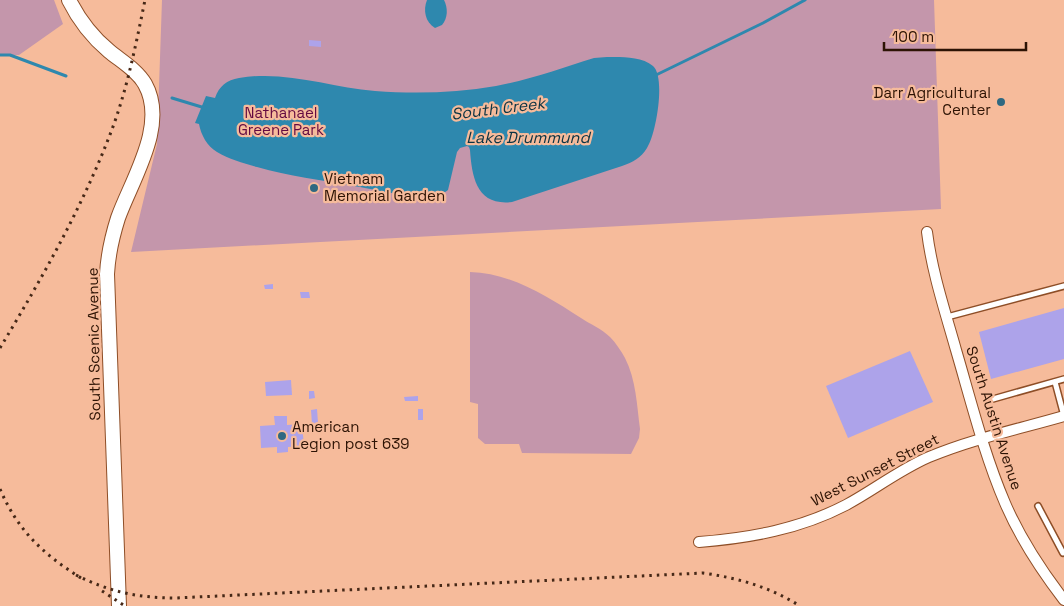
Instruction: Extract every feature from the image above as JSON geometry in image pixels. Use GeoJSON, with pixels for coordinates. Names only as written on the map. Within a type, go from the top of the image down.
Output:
{"type":"FeatureCollection","features":[{"type":"Feature","properties":{"kind":"main road","name":"South Scenic Avenue"},"geometry":{"type":"LineString","coordinates":[[69,0],[90,33],[139,76],[148,92],[151,104],[150,137],[119,216],[108,257],[107,274],[119,606]]}},
{"type":"Feature","properties":{"kind":"street","name":"South Austin Avenue"},"geometry":{"type":"LineString","coordinates":[[927,232],[932,260],[947,317],[982,439],[1005,503],[1034,558],[1064,600]]}},
{"type":"Feature","properties":{"kind":"street","name":"West Sunset Street"},"geometry":{"type":"LineString","coordinates":[[699,542],[762,534],[801,524],[844,506],[928,458],[982,439],[1064,416]]}},
{"type":"Feature","properties":{"kind":"lane"},"geometry":{"type":"LineString","coordinates":[[947,317],[1064,286]]}},
{"type":"Feature","properties":{"kind":"lane"},"geometry":{"type":"LineString","coordinates":[[993,399],[1064,379]]}},
{"type":"Feature","properties":{"kind":"lane"},"geometry":{"type":"LineString","coordinates":[[1055,382],[1064,416]]}},
{"type":"Feature","properties":{"kind":"lane"},"geometry":{"type":"LineString","coordinates":[[1038,506],[1062,553]]}},
{"type":"Feature","properties":{"kind":"green space"},"geometry":{"type":"Polygon","coordinates":[[[0,0],[54,0],[63,24],[19,55],[0,55],[0,0]]]}},
{"type":"Feature","properties":{"kind":"green space","name":"Nathanael Greene Park"},"geometry":{"type":"Polygon","coordinates":[[[162,0],[934,0],[941,209],[131,252],[157,144],[162,0]]]}},
{"type":"Feature","properties":{"kind":"green space"},"geometry":{"type":"Polygon","coordinates":[[[470,272],[485,273],[528,287],[600,329],[612,339],[629,366],[636,393],[640,429],[639,438],[631,454],[522,453],[519,444],[485,444],[478,438],[478,404],[470,402],[470,272]]]}},
{"type":"Feature","properties":{"kind":"water"},"geometry":{"type":"Polygon","coordinates":[[[427,0],[444,0],[447,13],[442,25],[435,28],[427,19],[425,8],[427,0]]]}},
{"type":"Feature","properties":{"kind":"water","name":"Lake Drummund"},"geometry":{"type":"Polygon","coordinates":[[[607,57],[643,60],[653,66],[657,72],[659,82],[658,106],[654,131],[647,148],[639,157],[626,164],[512,202],[491,200],[484,195],[475,180],[470,150],[467,146],[460,148],[457,152],[448,190],[430,196],[403,195],[269,170],[226,157],[210,147],[201,132],[199,124],[195,123],[206,96],[215,98],[224,84],[239,78],[273,76],[375,91],[420,93],[481,88],[508,83],[545,74],[594,58],[607,57]]]}},
{"type":"Feature","properties":{"kind":"building"},"geometry":{"type":"Polygon","coordinates":[[[309,40],[321,41],[321,47],[309,46],[309,40]]]}},
{"type":"Feature","properties":{"kind":"building"},"geometry":{"type":"Polygon","coordinates":[[[273,284],[273,289],[265,289],[264,285],[273,284]]]}},
{"type":"Feature","properties":{"kind":"building"},"geometry":{"type":"Polygon","coordinates":[[[300,292],[309,292],[310,298],[301,298],[300,292]]]}},
{"type":"Feature","properties":{"kind":"building"},"geometry":{"type":"Polygon","coordinates":[[[1064,308],[1064,359],[991,379],[979,332],[1064,308]]]}},
{"type":"Feature","properties":{"kind":"building"},"geometry":{"type":"Polygon","coordinates":[[[910,351],[933,402],[848,438],[826,386],[910,351]]]}},
{"type":"Feature","properties":{"kind":"building"},"geometry":{"type":"Polygon","coordinates":[[[291,380],[292,395],[266,396],[265,382],[291,380]]]}},
{"type":"Feature","properties":{"kind":"building"},"geometry":{"type":"Polygon","coordinates":[[[309,391],[314,391],[315,398],[309,399],[309,391]]]}},
{"type":"Feature","properties":{"kind":"building"},"geometry":{"type":"Polygon","coordinates":[[[418,396],[418,401],[405,401],[404,397],[418,396]]]}},
{"type":"Feature","properties":{"kind":"building"},"geometry":{"type":"Polygon","coordinates":[[[317,409],[318,423],[312,424],[311,410],[317,409]]]}},
{"type":"Feature","properties":{"kind":"building"},"geometry":{"type":"Polygon","coordinates":[[[418,409],[423,409],[423,420],[418,420],[418,409]]]}},
{"type":"Feature","properties":{"kind":"building","name":"American Legion post 639"},"geometry":{"type":"Polygon","coordinates":[[[274,416],[287,416],[287,425],[302,424],[304,446],[288,447],[288,452],[277,453],[277,447],[261,448],[260,426],[275,425],[274,416]]]}},
{"type":"Feature","properties":{"kind":"waterway","name":"South Creek"},"geometry":{"type":"LineString","coordinates":[[656,75],[763,23],[805,0]]}},
{"type":"Feature","properties":{"kind":"waterway","name":"South Creek"},"geometry":{"type":"LineString","coordinates":[[0,55],[10,55],[66,76]]}},
{"type":"Feature","properties":{"kind":"waterway","name":"South Creek"},"geometry":{"type":"LineString","coordinates":[[172,98],[205,108]]}},
{"type":"Feature","properties":{"kind":"railway"},"geometry":{"type":"LineString","coordinates":[[0,348],[60,242],[100,160],[122,100],[145,0]]}},
{"type":"Feature","properties":{"kind":"railway"},"geometry":{"type":"LineString","coordinates":[[0,489],[15,517],[33,540],[55,560],[81,578]]}},
{"type":"Feature","properties":{"kind":"railway"},"geometry":{"type":"LineString","coordinates":[[76,575],[101,586],[124,593],[149,597],[176,598],[703,573],[753,584],[789,599],[800,606]]}},
{"type":"Feature","properties":{"kind":"railway"},"geometry":{"type":"LineString","coordinates":[[102,591],[125,606]]}},
{"type":"Feature","properties":{"kind":"place","name":"Darr Agricultural Center"},"geometry":{"type":"Point","coordinates":[1001,102]}},
{"type":"Feature","properties":{"kind":"place","name":"Vietnam Memorial Garden"},"geometry":{"type":"Point","coordinates":[314,188]}},
{"type":"Feature","properties":{"kind":"place","name":"American Legion post 639"},"geometry":{"type":"Point","coordinates":[282,436]}}]}
